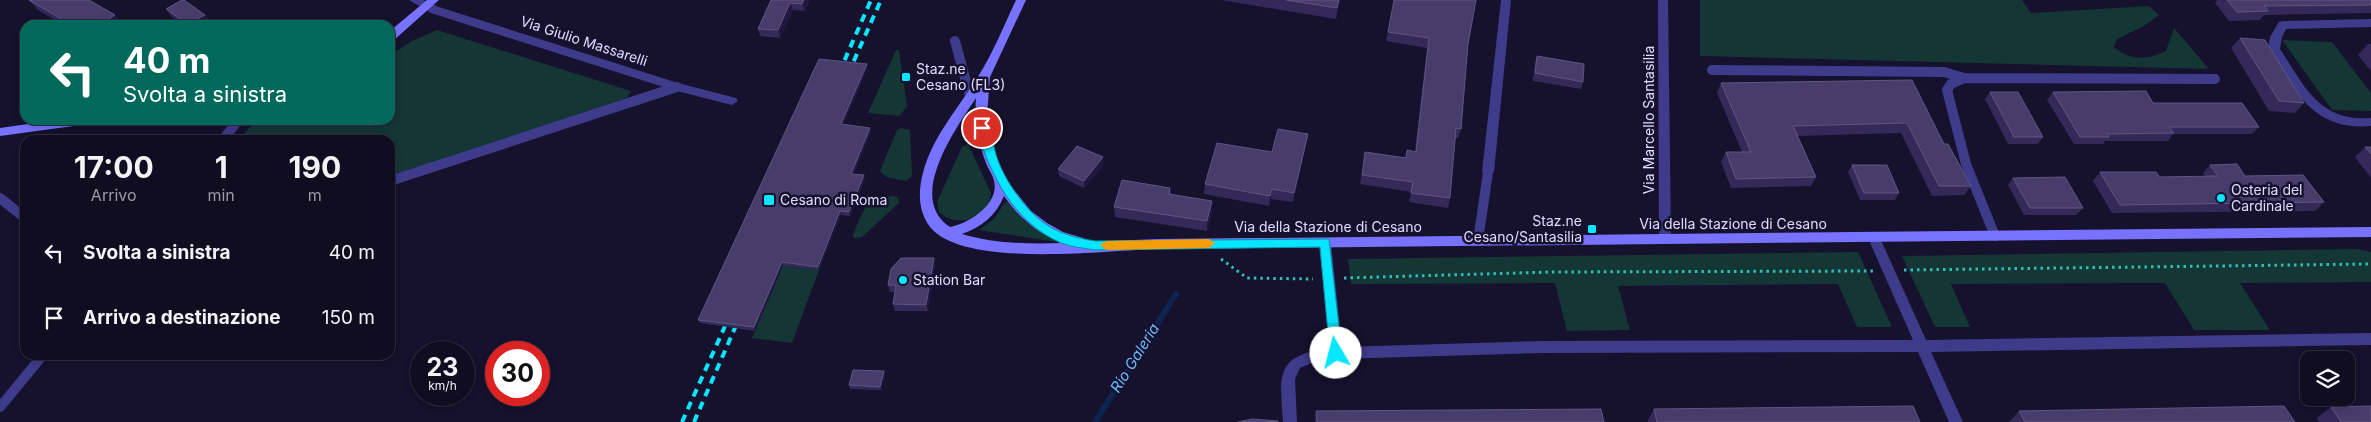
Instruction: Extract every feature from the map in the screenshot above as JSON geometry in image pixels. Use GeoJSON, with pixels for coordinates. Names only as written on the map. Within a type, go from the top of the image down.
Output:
{"type":"FeatureCollection","features":[{"type":"Feature","properties":{"kind":"street","name":"Via Giulio Massarelli"},"geometry":{"type":"LineString","coordinates":[[414,0],[431,4],[677,87],[732,101]]}},
{"type":"Feature","properties":{"kind":"street","name":"Via della Stazione di Cesano"},"geometry":{"type":"LineString","coordinates":[[1021,0],[984,77],[952,122],[932,166],[927,184],[926,200],[934,221],[947,233],[965,242],[990,247],[1046,249],[1095,246],[1325,242],[2371,233]]}},
{"type":"Feature","properties":{"kind":"street"},"geometry":{"type":"LineString","coordinates":[[1488,172],[1506,0]]}},
{"type":"Feature","properties":{"kind":"street","name":"Via Marcello Santasilia"},"geometry":{"type":"LineString","coordinates":[[1663,0],[1665,239]]}},
{"type":"Feature","properties":{"kind":"street"},"geometry":{"type":"LineString","coordinates":[[395,33],[431,4]]}},
{"type":"Feature","properties":{"kind":"street"},"geometry":{"type":"LineString","coordinates":[[2371,24],[2283,25],[2276,37],[2274,49],[2310,101],[2325,116],[2340,122],[2371,122]]}},
{"type":"Feature","properties":{"kind":"street","name":"Via della Stazione di Cesano"},"geometry":{"type":"LineString","coordinates":[[984,77],[980,108],[982,128],[990,155],[1002,181],[1019,207],[1039,226],[1058,238],[1095,246]]}},
{"type":"Feature","properties":{"kind":"street"},"geometry":{"type":"LineString","coordinates":[[0,132],[51,125]]}},
{"type":"Feature","properties":{"kind":"street"},"geometry":{"type":"LineString","coordinates":[[947,233],[969,228],[984,217],[998,200],[1002,181]]}},
{"type":"Feature","properties":{"kind":"street"},"geometry":{"type":"LineString","coordinates":[[1874,238],[1956,422]]}},
{"type":"Feature","properties":{"kind":"street"},"geometry":{"type":"LineString","coordinates":[[1325,242],[1336,353]]}},
{"type":"Feature","properties":{"kind":"street"},"geometry":{"type":"LineString","coordinates":[[1290,422],[1288,378],[1291,367],[1299,360],[1310,356],[1336,353],[1544,347],[1922,346],[2371,339]]}},
{"type":"Feature","properties":{"kind":"lane"},"geometry":{"type":"LineString","coordinates":[[955,41],[970,96]]}},
{"type":"Feature","properties":{"kind":"lane"},"geometry":{"type":"LineString","coordinates":[[1712,70],[1944,72],[1964,78],[2215,79]]}},
{"type":"Feature","properties":{"kind":"lane"},"geometry":{"type":"LineString","coordinates":[[1964,78],[1951,84],[1947,90],[1960,148],[1976,198],[1995,236]]}},
{"type":"Feature","properties":{"kind":"lane"},"geometry":{"type":"LineString","coordinates":[[395,179],[677,87]]}},
{"type":"Feature","properties":{"kind":"lane"},"geometry":{"type":"LineString","coordinates":[[1478,241],[1488,172]]}},
{"type":"Feature","properties":{"kind":"lane"},"geometry":{"type":"LineString","coordinates":[[0,198],[20,214]]}},
{"type":"Feature","properties":{"kind":"lane"},"geometry":{"type":"LineString","coordinates":[[0,407],[39,360]]}},
{"type":"Feature","properties":{"kind":"path"},"geometry":{"type":"LineString","coordinates":[[1221,259],[1239,275],[1247,278],[1329,278],[1552,272],[1705,273],[2371,264]]}},
{"type":"Feature","properties":{"kind":"green space"},"geometry":{"type":"Polygon","coordinates":[[[1700,0],[2022,0],[2031,13],[2149,6],[2159,15],[2144,26],[2117,39],[2114,47],[2126,55],[2139,58],[2159,54],[2166,51],[2174,28],[2209,69],[1700,56],[1700,0]]]}},
{"type":"Feature","properties":{"kind":"green space"},"geometry":{"type":"Polygon","coordinates":[[[437,30],[631,91],[627,98],[395,174],[395,135],[243,135],[252,125],[395,125],[395,52],[412,41],[437,30]]]}},
{"type":"Feature","properties":{"kind":"green space"},"geometry":{"type":"Polygon","coordinates":[[[2282,40],[2332,42],[2371,93],[2371,111],[2332,110],[2282,40]]]}},
{"type":"Feature","properties":{"kind":"green space"},"geometry":{"type":"Polygon","coordinates":[[[896,50],[899,50],[907,107],[899,116],[868,113],[896,50]]]}},
{"type":"Feature","properties":{"kind":"green space"},"geometry":{"type":"Polygon","coordinates":[[[901,128],[910,130],[912,176],[906,181],[886,177],[880,171],[897,130],[901,128]]]}},
{"type":"Feature","properties":{"kind":"green space"},"geometry":{"type":"Polygon","coordinates":[[[968,144],[991,193],[989,202],[979,215],[971,219],[954,220],[939,212],[937,202],[962,147],[968,144]]]}},
{"type":"Feature","properties":{"kind":"green space"},"geometry":{"type":"Polygon","coordinates":[[[894,196],[898,198],[899,203],[862,237],[854,238],[853,235],[866,207],[884,197],[894,196]]]}},
{"type":"Feature","properties":{"kind":"green space"},"geometry":{"type":"Polygon","coordinates":[[[1006,201],[1027,223],[1057,242],[979,230],[994,219],[1006,201]]]}},
{"type":"Feature","properties":{"kind":"green space"},"geometry":{"type":"Polygon","coordinates":[[[2358,249],[2371,252],[2371,282],[2240,283],[2270,330],[2194,330],[2165,283],[1951,284],[1970,327],[1935,327],[1902,256],[2358,249]]]}},
{"type":"Feature","properties":{"kind":"green space"},"geometry":{"type":"Polygon","coordinates":[[[1858,252],[1892,327],[1857,327],[1838,284],[1618,286],[1630,330],[1567,331],[1555,283],[1351,284],[1348,259],[1858,252]]]}},
{"type":"Feature","properties":{"kind":"green space"},"geometry":{"type":"Polygon","coordinates":[[[783,266],[819,270],[792,343],[752,338],[783,266]]]}},
{"type":"Feature","properties":{"kind":"building"},"geometry":{"type":"Polygon","coordinates":[[[29,0],[89,0],[115,15],[107,20],[63,20],[29,0]]]}},
{"type":"Feature","properties":{"kind":"building"},"geometry":{"type":"Polygon","coordinates":[[[184,0],[205,15],[196,20],[182,20],[166,9],[184,0]]]}},
{"type":"Feature","properties":{"kind":"building"},"geometry":{"type":"Polygon","coordinates":[[[771,0],[804,0],[802,4],[790,3],[778,30],[758,29],[771,0]]]}},
{"type":"Feature","properties":{"kind":"building"},"geometry":{"type":"Polygon","coordinates":[[[1286,0],[1339,0],[1337,8],[1286,0]]]}},
{"type":"Feature","properties":{"kind":"building"},"geometry":{"type":"Polygon","coordinates":[[[1394,0],[1476,0],[1468,44],[1461,129],[1456,128],[1450,198],[1411,193],[1413,182],[1362,175],[1365,152],[1406,158],[1407,150],[1416,152],[1429,38],[1388,32],[1394,0]]]}},
{"type":"Feature","properties":{"kind":"building"},"geometry":{"type":"Polygon","coordinates":[[[2227,0],[2371,0],[2371,5],[2264,6],[2268,11],[2237,12],[2227,0]]]}},
{"type":"Feature","properties":{"kind":"building"},"geometry":{"type":"Polygon","coordinates":[[[2240,38],[2265,40],[2304,103],[2279,101],[2240,38]]]}},
{"type":"Feature","properties":{"kind":"building"},"geometry":{"type":"Polygon","coordinates":[[[1537,56],[1584,64],[1583,82],[1535,73],[1537,56]]]}},
{"type":"Feature","properties":{"kind":"building"},"geometry":{"type":"Polygon","coordinates":[[[819,59],[867,64],[841,124],[870,128],[851,174],[864,175],[849,212],[840,211],[818,267],[782,262],[754,327],[698,320],[819,59]]]}},
{"type":"Feature","properties":{"kind":"building"},"geometry":{"type":"Polygon","coordinates":[[[1912,80],[1944,144],[1948,144],[1971,186],[1939,186],[1907,123],[1793,126],[1816,177],[1736,179],[1726,152],[1751,152],[1721,83],[1912,80]]]}},
{"type":"Feature","properties":{"kind":"building"},"geometry":{"type":"Polygon","coordinates":[[[2146,91],[2153,103],[2242,103],[2259,127],[2169,127],[2174,133],[2107,134],[2109,137],[2080,137],[2053,92],[2146,91]]]}},
{"type":"Feature","properties":{"kind":"building"},"geometry":{"type":"Polygon","coordinates":[[[1990,92],[2018,92],[2043,137],[2014,137],[1990,92]]]}},
{"type":"Feature","properties":{"kind":"building"},"geometry":{"type":"Polygon","coordinates":[[[1278,129],[1308,134],[1294,193],[1272,189],[1270,196],[1205,184],[1217,143],[1272,152],[1278,129]]]}},
{"type":"Feature","properties":{"kind":"building"},"geometry":{"type":"Polygon","coordinates":[[[1077,146],[1103,157],[1084,181],[1058,169],[1077,146]]]}},
{"type":"Feature","properties":{"kind":"building"},"geometry":{"type":"Polygon","coordinates":[[[2365,147],[2371,147],[2371,154],[2365,147]]]}},
{"type":"Feature","properties":{"kind":"building"},"geometry":{"type":"Polygon","coordinates":[[[2237,164],[2245,176],[2303,175],[2324,202],[2120,205],[2100,172],[2156,172],[2160,177],[2218,176],[2210,165],[2237,164]]]}},
{"type":"Feature","properties":{"kind":"building"},"geometry":{"type":"Polygon","coordinates":[[[1852,165],[1887,165],[1899,193],[1864,193],[1852,165]]]}},
{"type":"Feature","properties":{"kind":"building"},"geometry":{"type":"Polygon","coordinates":[[[2065,177],[2083,208],[2030,208],[2013,178],[2065,177]]]}},
{"type":"Feature","properties":{"kind":"building"},"geometry":{"type":"Polygon","coordinates":[[[1122,180],[1170,188],[1169,194],[1212,201],[1207,221],[1114,207],[1122,180]]]}},
{"type":"Feature","properties":{"kind":"building"},"geometry":{"type":"Polygon","coordinates":[[[901,258],[934,258],[926,305],[893,304],[896,285],[888,285],[891,269],[901,258]]]}},
{"type":"Feature","properties":{"kind":"building"},"geometry":{"type":"Polygon","coordinates":[[[853,370],[884,371],[880,387],[849,385],[853,370]]]}},
{"type":"Feature","properties":{"kind":"building"},"geometry":{"type":"Polygon","coordinates":[[[1913,406],[1920,422],[1657,422],[1654,409],[1913,406]]]}},
{"type":"Feature","properties":{"kind":"building"},"geometry":{"type":"Polygon","coordinates":[[[2284,406],[2295,422],[2025,422],[2019,411],[2284,406]]]}},
{"type":"Feature","properties":{"kind":"building"},"geometry":{"type":"Polygon","coordinates":[[[2371,406],[2371,422],[2341,422],[2331,407],[2371,406]]]}},
{"type":"Feature","properties":{"kind":"building"},"geometry":{"type":"Polygon","coordinates":[[[1601,409],[1604,422],[1317,422],[1316,411],[1601,409]]]}},
{"type":"Feature","properties":{"kind":"building"},"geometry":{"type":"Polygon","coordinates":[[[1252,419],[1278,421],[1278,422],[1238,422],[1252,419]]]}},
{"type":"Feature","properties":{"kind":"waterway","name":"Rio Galeria"},"geometry":{"type":"LineString","coordinates":[[1095,422],[1176,294]]}},
{"type":"Feature","properties":{"kind":"railway"},"geometry":{"type":"LineString","coordinates":[[839,73],[871,0]]}},
{"type":"Feature","properties":{"kind":"railway"},"geometry":{"type":"LineString","coordinates":[[848,74],[881,0]]}},
{"type":"Feature","properties":{"kind":"railway"},"geometry":{"type":"LineString","coordinates":[[694,422],[741,314]]}},
{"type":"Feature","properties":{"kind":"railway"},"geometry":{"type":"LineString","coordinates":[[682,422],[730,315]]}},
{"type":"Feature","properties":{"kind":"slow traffic"},"geometry":{"type":"LineString","coordinates":[[1106,245],[1209,243]]}},
{"type":"Feature","properties":{"kind":"place","name":"Staz.ne Cesano (FL3)"},"geometry":{"type":"Point","coordinates":[906,77]}},
{"type":"Feature","properties":{"kind":"place","name":"Osteria del Cardinale"},"geometry":{"type":"Point","coordinates":[2221,198]}},
{"type":"Feature","properties":{"kind":"place","name":"Cesano di Roma"},"geometry":{"type":"Point","coordinates":[769,200]}},
{"type":"Feature","properties":{"kind":"place","name":"Staz.ne Cesano/Santasilia"},"geometry":{"type":"Point","coordinates":[1592,229]}},
{"type":"Feature","properties":{"kind":"place","name":"Station Bar"},"geometry":{"type":"Point","coordinates":[903,280]}},
{"type":"Feature","properties":{"kind":"route"},"geometry":{"type":"LineString","coordinates":[[982,128],[993,164],[1012,198],[1028,217],[1058,238],[1095,246],[1325,242],[1336,353]]}}]}
